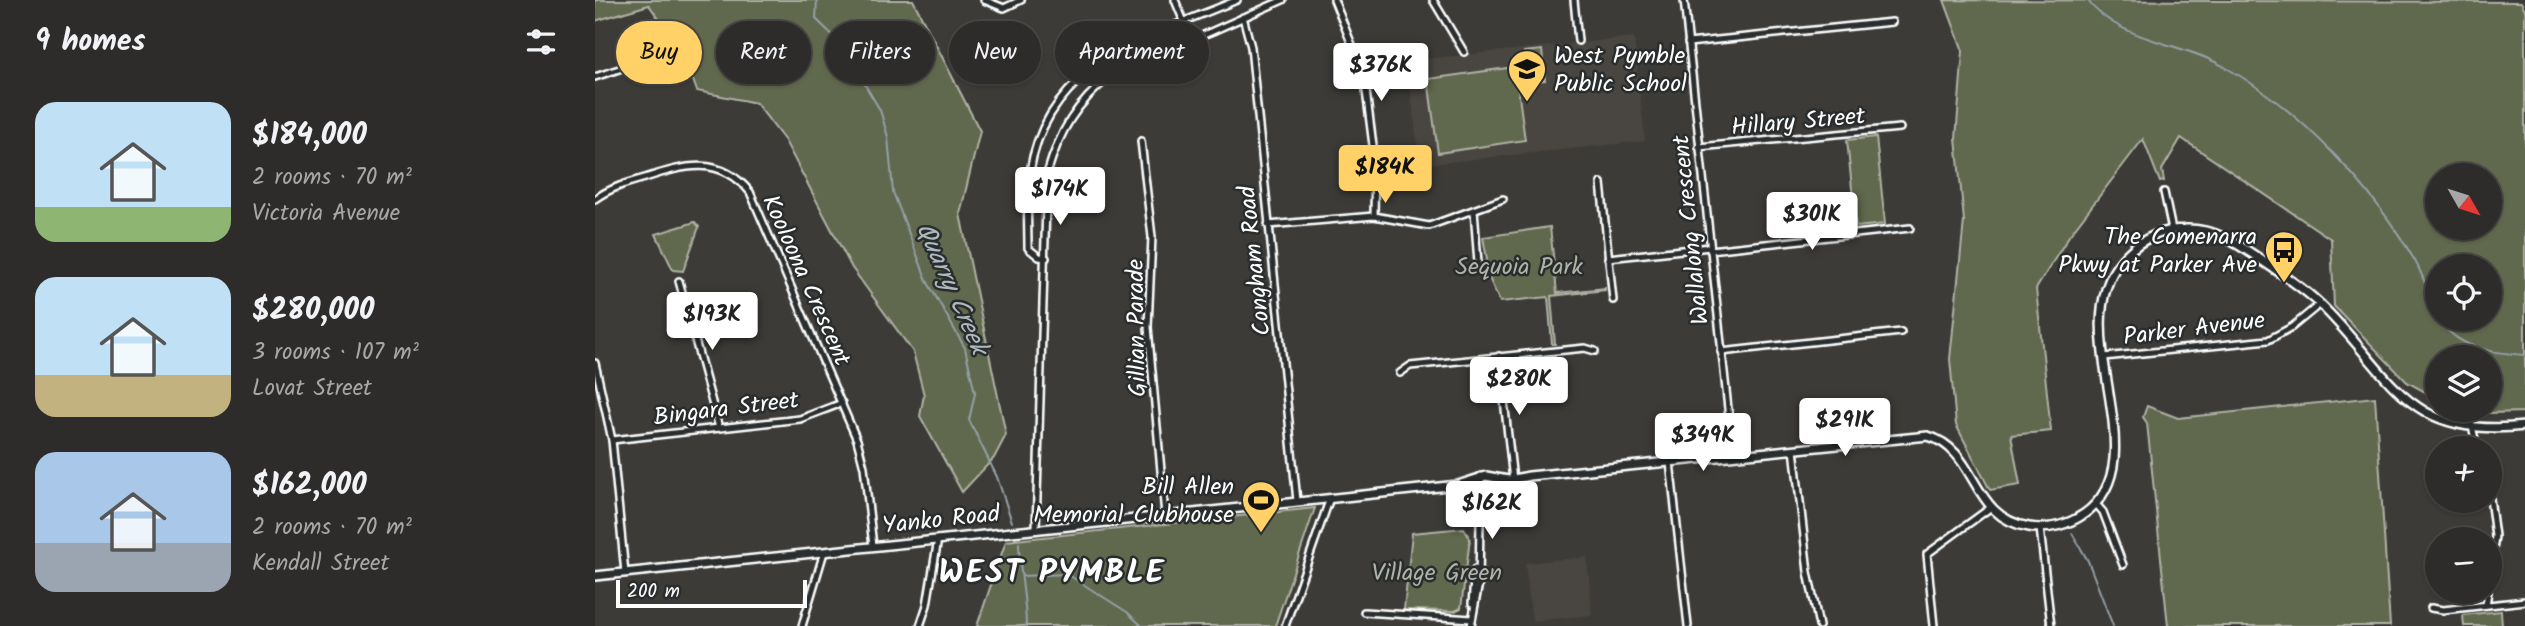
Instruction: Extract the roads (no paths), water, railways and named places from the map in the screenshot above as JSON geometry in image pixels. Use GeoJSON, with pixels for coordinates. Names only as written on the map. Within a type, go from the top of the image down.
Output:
{"type":"FeatureCollection","features":[{"type":"Feature","properties":{"kind":"main road"},"geometry":{"type":"LineString","coordinates":[[1990,508],[2014,523],[2040,528],[2069,523],[2096,504],[2112,474],[2112,431],[2101,305],[2111,275],[2139,243],[2172,230],[2204,230],[2232,240],[2320,304],[2379,375],[2404,399],[2435,416],[2472,426],[2525,426]]}},
{"type":"Feature","properties":{"kind":"main road","name":"Yanko Road"},"geometry":{"type":"LineString","coordinates":[[595,576],[1458,485],[1481,477],[1511,480],[1928,436],[1945,442],[1960,457],[1990,508]]}},
{"type":"Feature","properties":{"kind":"main road"},"geometry":{"type":"LineString","coordinates":[[1479,490],[1481,477]]}},
{"type":"Feature","properties":{"kind":"main road"},"geometry":{"type":"LineString","coordinates":[[1490,478],[1493,483],[1490,491]]}},
{"type":"Feature","properties":{"kind":"main road","name":"Yanko Road"},"geometry":{"type":"LineString","coordinates":[[1458,485],[1490,491],[1511,480]]}},
{"type":"Feature","properties":{"kind":"street"},"geometry":{"type":"LineString","coordinates":[[984,0],[1004,9],[1021,0]]}},
{"type":"Feature","properties":{"kind":"street"},"geometry":{"type":"LineString","coordinates":[[1175,0],[1185,21]]}},
{"type":"Feature","properties":{"kind":"street"},"geometry":{"type":"LineString","coordinates":[[1187,21],[1237,0]]}},
{"type":"Feature","properties":{"kind":"street"},"geometry":{"type":"LineString","coordinates":[[1209,31],[1283,0]]}},
{"type":"Feature","properties":{"kind":"street"},"geometry":{"type":"LineString","coordinates":[[1334,0],[1364,75],[1375,161],[1374,216]]}},
{"type":"Feature","properties":{"kind":"street"},"geometry":{"type":"LineString","coordinates":[[1433,0],[1464,52]]}},
{"type":"Feature","properties":{"kind":"street"},"geometry":{"type":"LineString","coordinates":[[1574,0],[1578,41]]}},
{"type":"Feature","properties":{"kind":"street","name":"Wallalong Crescent"},"geometry":{"type":"LineString","coordinates":[[1684,0],[1733,455]]}},
{"type":"Feature","properties":{"kind":"street","name":"Congham Road"},"geometry":{"type":"LineString","coordinates":[[1243,17],[1251,47],[1297,501]]}},
{"type":"Feature","properties":{"kind":"street"},"geometry":{"type":"LineString","coordinates":[[1688,43],[1892,22]]}},
{"type":"Feature","properties":{"kind":"street"},"geometry":{"type":"LineString","coordinates":[[595,77],[616,70]]}},
{"type":"Feature","properties":{"kind":"street"},"geometry":{"type":"LineString","coordinates":[[1047,258],[1039,257],[1028,248],[1029,173],[1044,120],[1072,84]]}},
{"type":"Feature","properties":{"kind":"street"},"geometry":{"type":"LineString","coordinates":[[1037,528],[1047,258],[1047,174],[1063,128],[1075,110],[1103,84]]}},
{"type":"Feature","properties":{"kind":"street","name":"Hillary Street"},"geometry":{"type":"LineString","coordinates":[[1699,147],[1900,128]]}},
{"type":"Feature","properties":{"kind":"street","name":"Gillian Parade"},"geometry":{"type":"LineString","coordinates":[[1141,141],[1152,237],[1149,327],[1165,515]]}},
{"type":"Feature","properties":{"kind":"street","name":"Kooloona Crescent"},"geometry":{"type":"LineString","coordinates":[[595,199],[608,190],[686,165],[711,166],[737,179],[756,201],[863,460],[873,546]]}},
{"type":"Feature","properties":{"kind":"street"},"geometry":{"type":"LineString","coordinates":[[1601,183],[1613,300]]}},
{"type":"Feature","properties":{"kind":"street"},"geometry":{"type":"LineString","coordinates":[[2164,192],[2172,230]]}},
{"type":"Feature","properties":{"kind":"street"},"geometry":{"type":"LineString","coordinates":[[1268,225],[1374,216],[1429,226],[1503,199]]}},
{"type":"Feature","properties":{"kind":"street"},"geometry":{"type":"LineString","coordinates":[[1474,210],[1478,263]]}},
{"type":"Feature","properties":{"kind":"street"},"geometry":{"type":"LineString","coordinates":[[1608,258],[1910,228]]}},
{"type":"Feature","properties":{"kind":"street"},"geometry":{"type":"LineString","coordinates":[[678,281],[719,428]]}},
{"type":"Feature","properties":{"kind":"street","name":"Parker Avenue"},"geometry":{"type":"LineString","coordinates":[[2104,357],[2268,340],[2292,327],[2320,304]]}},
{"type":"Feature","properties":{"kind":"street"},"geometry":{"type":"LineString","coordinates":[[1721,352],[1901,332]]}},
{"type":"Feature","properties":{"kind":"street"},"geometry":{"type":"LineString","coordinates":[[1400,373],[1410,366],[1585,348],[1595,351]]}},
{"type":"Feature","properties":{"kind":"street"},"geometry":{"type":"LineString","coordinates":[[1499,356],[1511,480]]}},
{"type":"Feature","properties":{"kind":"street"},"geometry":{"type":"LineString","coordinates":[[595,363],[612,440],[625,573]]}},
{"type":"Feature","properties":{"kind":"street","name":"Bingara Street"},"geometry":{"type":"LineString","coordinates":[[612,440],[800,419],[842,404]]}},
{"type":"Feature","properties":{"kind":"street"},"geometry":{"type":"LineString","coordinates":[[2472,426],[2474,436]]}},
{"type":"Feature","properties":{"kind":"street"},"geometry":{"type":"LineString","coordinates":[[1794,449],[1808,572],[1819,626]]}},
{"type":"Feature","properties":{"kind":"street"},"geometry":{"type":"LineString","coordinates":[[1670,462],[1688,626]]}},
{"type":"Feature","properties":{"kind":"street"},"geometry":{"type":"LineString","coordinates":[[1364,612],[1471,622],[1479,583],[1479,490]]}},
{"type":"Feature","properties":{"kind":"street"},"geometry":{"type":"LineString","coordinates":[[1481,517],[1490,491]]}},
{"type":"Feature","properties":{"kind":"street"},"geometry":{"type":"LineString","coordinates":[[1285,626],[1330,498]]}},
{"type":"Feature","properties":{"kind":"street"},"geometry":{"type":"LineString","coordinates":[[2096,504],[2103,512],[2123,565]]}},
{"type":"Feature","properties":{"kind":"street"},"geometry":{"type":"LineString","coordinates":[[1934,626],[1927,554],[1990,508]]}},
{"type":"Feature","properties":{"kind":"street"},"geometry":{"type":"LineString","coordinates":[[2040,528],[2051,626]]}},
{"type":"Feature","properties":{"kind":"street"},"geometry":{"type":"LineString","coordinates":[[920,626],[927,605],[938,539]]}},
{"type":"Feature","properties":{"kind":"street"},"geometry":{"type":"LineString","coordinates":[[802,626],[824,552]]}},
{"type":"Feature","properties":{"kind":"street"},"geometry":{"type":"LineString","coordinates":[[2431,608],[2525,601]]}},
{"type":"Feature","properties":{"kind":"waterway","name":"Quarry Creek"},"geometry":{"type":"LineString","coordinates":[[817,0],[816,19],[853,55],[858,73],[880,110],[888,137],[893,192],[927,281],[965,348],[975,393],[969,420],[997,477],[1012,522]]}},
{"type":"Feature","properties":{"kind":"waterway"},"geometry":{"type":"LineString","coordinates":[[2087,0],[2116,25],[2223,66],[2251,83],[2306,126],[2378,205],[2398,233],[2425,284]]}},
{"type":"Feature","properties":{"kind":"waterway"},"geometry":{"type":"LineString","coordinates":[[2449,331],[2465,343],[2489,351],[2525,355]]}},
{"type":"Feature","properties":{"kind":"waterway"},"geometry":{"type":"LineString","coordinates":[[2072,533],[2088,561],[2113,626]]}},
{"type":"Feature","properties":{"kind":"waterway","name":"Quarry Creek"},"geometry":{"type":"LineString","coordinates":[[1019,543],[1026,626]]}},
{"type":"Feature","properties":{"kind":"waterway"},"geometry":{"type":"LineString","coordinates":[[1022,576],[1067,574],[1127,612],[1142,626]]}},
{"type":"Feature","properties":{"kind":"place","name":"West Pymble Public School"},"geometry":{"type":"Point","coordinates":[1527,103]}},
{"type":"Feature","properties":{"kind":"place","name":"The Comenarra Pkwy at Parker Ave"},"geometry":{"type":"Point","coordinates":[2284,284]}},
{"type":"Feature","properties":{"kind":"place","name":"Bill Allen Memorial Clubhouse"},"geometry":{"type":"Point","coordinates":[1261,534]}},
{"type":"Feature","properties":{"kind":"district","name":"WEST PYMBLE"},"geometry":{"type":"Point","coordinates":[1052,571]}},
{"type":"Feature","properties":{"kind":"park label","name":"Sequoia Park"},"geometry":{"type":"Point","coordinates":[1519,266]}},
{"type":"Feature","properties":{"kind":"park label","name":"Village Green"},"geometry":{"type":"Point","coordinates":[1437,572]}}]}
